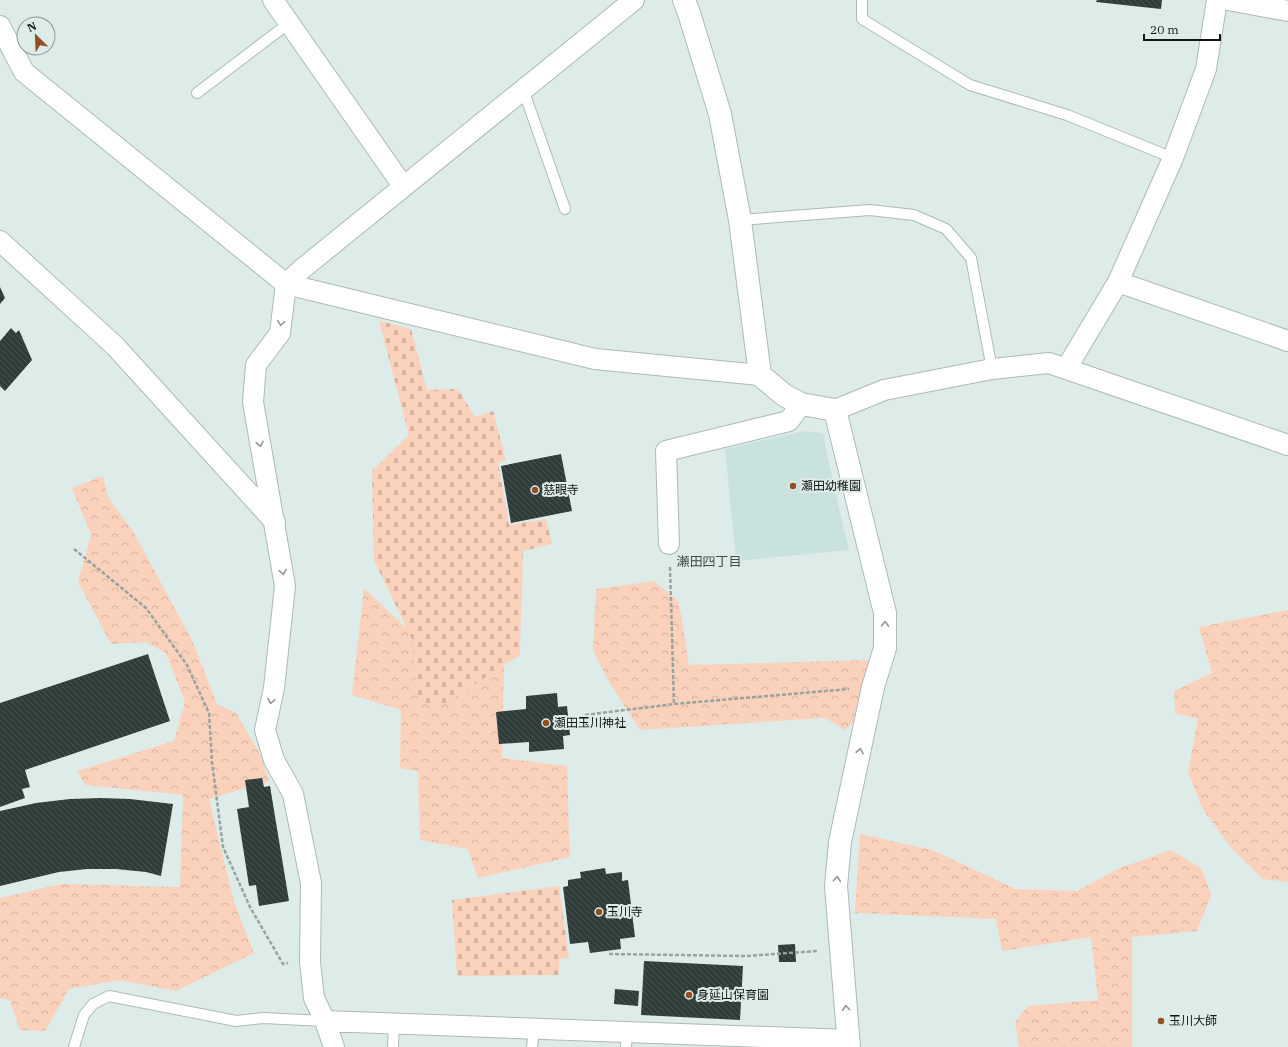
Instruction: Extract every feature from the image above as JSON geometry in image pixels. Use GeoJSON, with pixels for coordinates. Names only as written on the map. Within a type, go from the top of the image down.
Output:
{"type":"FeatureCollection","features":[{"type":"Feature","properties":{"kind":"street"},"geometry":{"type":"LineString","coordinates":[[334,1047],[325,1021],[314,998],[310,962],[310,883],[294,794],[274,760],[265,730],[274,688],[285,586],[253,402],[256,364],[280,333],[286,284],[302,269],[634,0]]}},
{"type":"Feature","properties":{"kind":"street"},"geometry":{"type":"LineString","coordinates":[[684,0],[720,114],[740,220],[760,374]]}},
{"type":"Feature","properties":{"kind":"street"},"geometry":{"type":"LineString","coordinates":[[1066,369],[1118,282],[1173,158],[1206,70],[1217,0]]}},
{"type":"Feature","properties":{"kind":"street"},"geometry":{"type":"LineString","coordinates":[[1228,0],[1288,11]]}},
{"type":"Feature","properties":{"kind":"street"},"geometry":{"type":"LineString","coordinates":[[276,1],[289,23],[404,186]]}},
{"type":"Feature","properties":{"kind":"street"},"geometry":{"type":"LineString","coordinates":[[0,26],[24,72],[286,284],[595,359],[760,374],[784,395],[801,404],[835,410],[884,390],[992,369],[1049,363],[1288,444]]}},
{"type":"Feature","properties":{"kind":"street"},"geometry":{"type":"LineString","coordinates":[[0,241],[115,346],[275,522]]}},
{"type":"Feature","properties":{"kind":"street"},"geometry":{"type":"LineString","coordinates":[[1118,282],[1288,341]]}},
{"type":"Feature","properties":{"kind":"street"},"geometry":{"type":"LineString","coordinates":[[670,544],[666,451],[789,421],[801,404]]}},
{"type":"Feature","properties":{"kind":"street"},"geometry":{"type":"LineString","coordinates":[[325,1021],[394,1024],[533,1038],[848,1044],[836,886],[840,842],[873,687],[885,648],[885,612],[835,410]]}},
{"type":"Feature","properties":{"kind":"lane"},"geometry":{"type":"LineString","coordinates":[[862,0],[862,19],[970,85],[1067,115],[1173,158]]}},
{"type":"Feature","properties":{"kind":"lane"},"geometry":{"type":"LineString","coordinates":[[197,93],[289,23]]}},
{"type":"Feature","properties":{"kind":"lane"},"geometry":{"type":"LineString","coordinates":[[523,89],[565,209]]}},
{"type":"Feature","properties":{"kind":"lane"},"geometry":{"type":"LineString","coordinates":[[740,220],[870,210],[914,215],[946,229],[971,258],[992,369]]}},
{"type":"Feature","properties":{"kind":"lane"},"geometry":{"type":"LineString","coordinates":[[74,1047],[84,1015],[93,1004],[109,996],[236,1021],[263,1018],[325,1021]]}},
{"type":"Feature","properties":{"kind":"lane"},"geometry":{"type":"LineString","coordinates":[[393,1047],[394,1024]]}},
{"type":"Feature","properties":{"kind":"path"},"geometry":{"type":"LineString","coordinates":[[670,544],[674,704]]}},
{"type":"Feature","properties":{"kind":"path"},"geometry":{"type":"LineString","coordinates":[[74,549],[146,608],[187,664],[209,713],[212,762],[223,847],[250,906],[283,964],[310,962]]}},
{"type":"Feature","properties":{"kind":"path"},"geometry":{"type":"LineString","coordinates":[[584,715],[674,704],[844,690]]}},
{"type":"Feature","properties":{"kind":"path"},"geometry":{"type":"LineString","coordinates":[[609,954],[746,956],[841,950]]}},
{"type":"Feature","properties":{"kind":"shaded area"},"geometry":{"type":"Polygon","coordinates":[[[804,431],[823,433],[849,550],[736,561],[725,449],[804,431]]]}},
{"type":"Feature","properties":{"kind":"green space"},"geometry":{"type":"Polygon","coordinates":[[[379,321],[411,329],[427,390],[458,389],[475,417],[493,411],[506,460],[498,462],[509,525],[546,519],[552,544],[523,551],[520,655],[444,704],[418,703],[412,639],[374,560],[372,471],[409,435],[379,321]]]}},
{"type":"Feature","properties":{"kind":"green space"},"geometry":{"type":"Polygon","coordinates":[[[103,476],[108,497],[134,533],[192,640],[217,704],[236,713],[260,754],[269,781],[209,799],[234,902],[254,953],[176,991],[119,980],[69,989],[45,1031],[20,1030],[10,1000],[0,998],[0,898],[61,884],[180,887],[183,795],[85,785],[77,771],[174,741],[185,702],[166,653],[146,642],[111,644],[78,582],[91,535],[72,488],[103,476]]]}},
{"type":"Feature","properties":{"kind":"green space"},"geometry":{"type":"Polygon","coordinates":[[[654,581],[679,602],[689,665],[869,660],[854,722],[845,730],[825,718],[640,730],[608,680],[593,650],[596,589],[654,581]]]}},
{"type":"Feature","properties":{"kind":"green space"},"geometry":{"type":"Polygon","coordinates":[[[364,588],[427,648],[429,698],[504,666],[502,758],[567,766],[570,857],[478,878],[468,849],[420,840],[418,771],[400,768],[401,710],[352,695],[364,588]]]}},
{"type":"Feature","properties":{"kind":"green space"},"geometry":{"type":"Polygon","coordinates":[[[1288,610],[1288,882],[1263,879],[1232,849],[1202,808],[1188,772],[1198,719],[1175,713],[1174,691],[1212,673],[1199,627],[1288,610]]]}},
{"type":"Feature","properties":{"kind":"green space"},"geometry":{"type":"Polygon","coordinates":[[[860,834],[932,850],[1016,889],[1077,891],[1120,868],[1171,850],[1202,869],[1211,895],[1197,931],[1132,937],[1132,1047],[1019,1047],[1015,1022],[1028,1006],[1098,1000],[1091,937],[1002,951],[996,919],[855,913],[860,834]]]}},
{"type":"Feature","properties":{"kind":"green space"},"geometry":{"type":"Polygon","coordinates":[[[559,886],[569,958],[559,959],[559,975],[457,976],[452,900],[559,886]]]}},
{"type":"Feature","properties":{"kind":"building"},"geometry":{"type":"Polygon","coordinates":[[[1097,0],[1162,0],[1161,9],[1096,2],[1097,0]]]}},
{"type":"Feature","properties":{"kind":"building"},"geometry":{"type":"Polygon","coordinates":[[[0,287],[5,298],[0,304],[0,287]]]}},
{"type":"Feature","properties":{"kind":"building"},"geometry":{"type":"Polygon","coordinates":[[[11,328],[16,333],[19,330],[32,360],[5,391],[0,386],[0,341],[11,328]]]}},
{"type":"Feature","properties":{"kind":"building"},"geometry":{"type":"Polygon","coordinates":[[[561,454],[572,511],[511,523],[501,466],[561,454]]]}},
{"type":"Feature","properties":{"kind":"building"},"geometry":{"type":"Polygon","coordinates":[[[148,654],[170,721],[25,770],[30,787],[22,789],[25,798],[0,807],[0,703],[148,654]]]}},
{"type":"Feature","properties":{"kind":"building"},"geometry":{"type":"Polygon","coordinates":[[[557,693],[558,707],[567,706],[570,735],[563,736],[564,749],[529,752],[529,742],[499,744],[496,712],[526,709],[526,696],[557,693]]]}},
{"type":"Feature","properties":{"kind":"building"},"geometry":{"type":"Polygon","coordinates":[[[262,778],[264,787],[270,786],[289,901],[259,906],[256,885],[249,886],[237,809],[249,807],[245,780],[262,778]]]}},
{"type":"Feature","properties":{"kind":"building"},"geometry":{"type":"Polygon","coordinates":[[[70,799],[130,799],[173,804],[161,876],[146,872],[116,869],[87,869],[59,872],[0,886],[0,811],[36,803],[70,799]]]}},
{"type":"Feature","properties":{"kind":"building"},"geometry":{"type":"Polygon","coordinates":[[[605,868],[606,874],[622,872],[622,881],[628,880],[635,937],[620,939],[621,949],[590,953],[588,942],[570,944],[563,887],[568,886],[568,880],[581,878],[580,872],[605,868]]]}},
{"type":"Feature","properties":{"kind":"building"},"geometry":{"type":"Polygon","coordinates":[[[795,944],[796,962],[779,962],[778,945],[795,944]]]}},
{"type":"Feature","properties":{"kind":"building"},"geometry":{"type":"Polygon","coordinates":[[[644,961],[743,966],[740,1020],[641,1015],[644,961]]]}},
{"type":"Feature","properties":{"kind":"building"},"geometry":{"type":"Polygon","coordinates":[[[615,989],[639,991],[638,1006],[614,1004],[615,989]]]}},
{"type":"Feature","properties":{"kind":"place","name":"瀬田幼稚園"},"geometry":{"type":"Point","coordinates":[793,486]}},
{"type":"Feature","properties":{"kind":"place","name":"慈眼寺"},"geometry":{"type":"Point","coordinates":[535,490]}},
{"type":"Feature","properties":{"kind":"place","name":"瀬田玉川神社"},"geometry":{"type":"Point","coordinates":[546,723]}},
{"type":"Feature","properties":{"kind":"place","name":"玉川寺"},"geometry":{"type":"Point","coordinates":[599,912]}},
{"type":"Feature","properties":{"kind":"place","name":"身延山保育園"},"geometry":{"type":"Point","coordinates":[689,995]}},
{"type":"Feature","properties":{"kind":"place","name":"玉川大師"},"geometry":{"type":"Point","coordinates":[1161,1021]}},
{"type":"Feature","properties":{"kind":"district","name":"瀬田四丁目"},"geometry":{"type":"Point","coordinates":[709,561]}}]}
